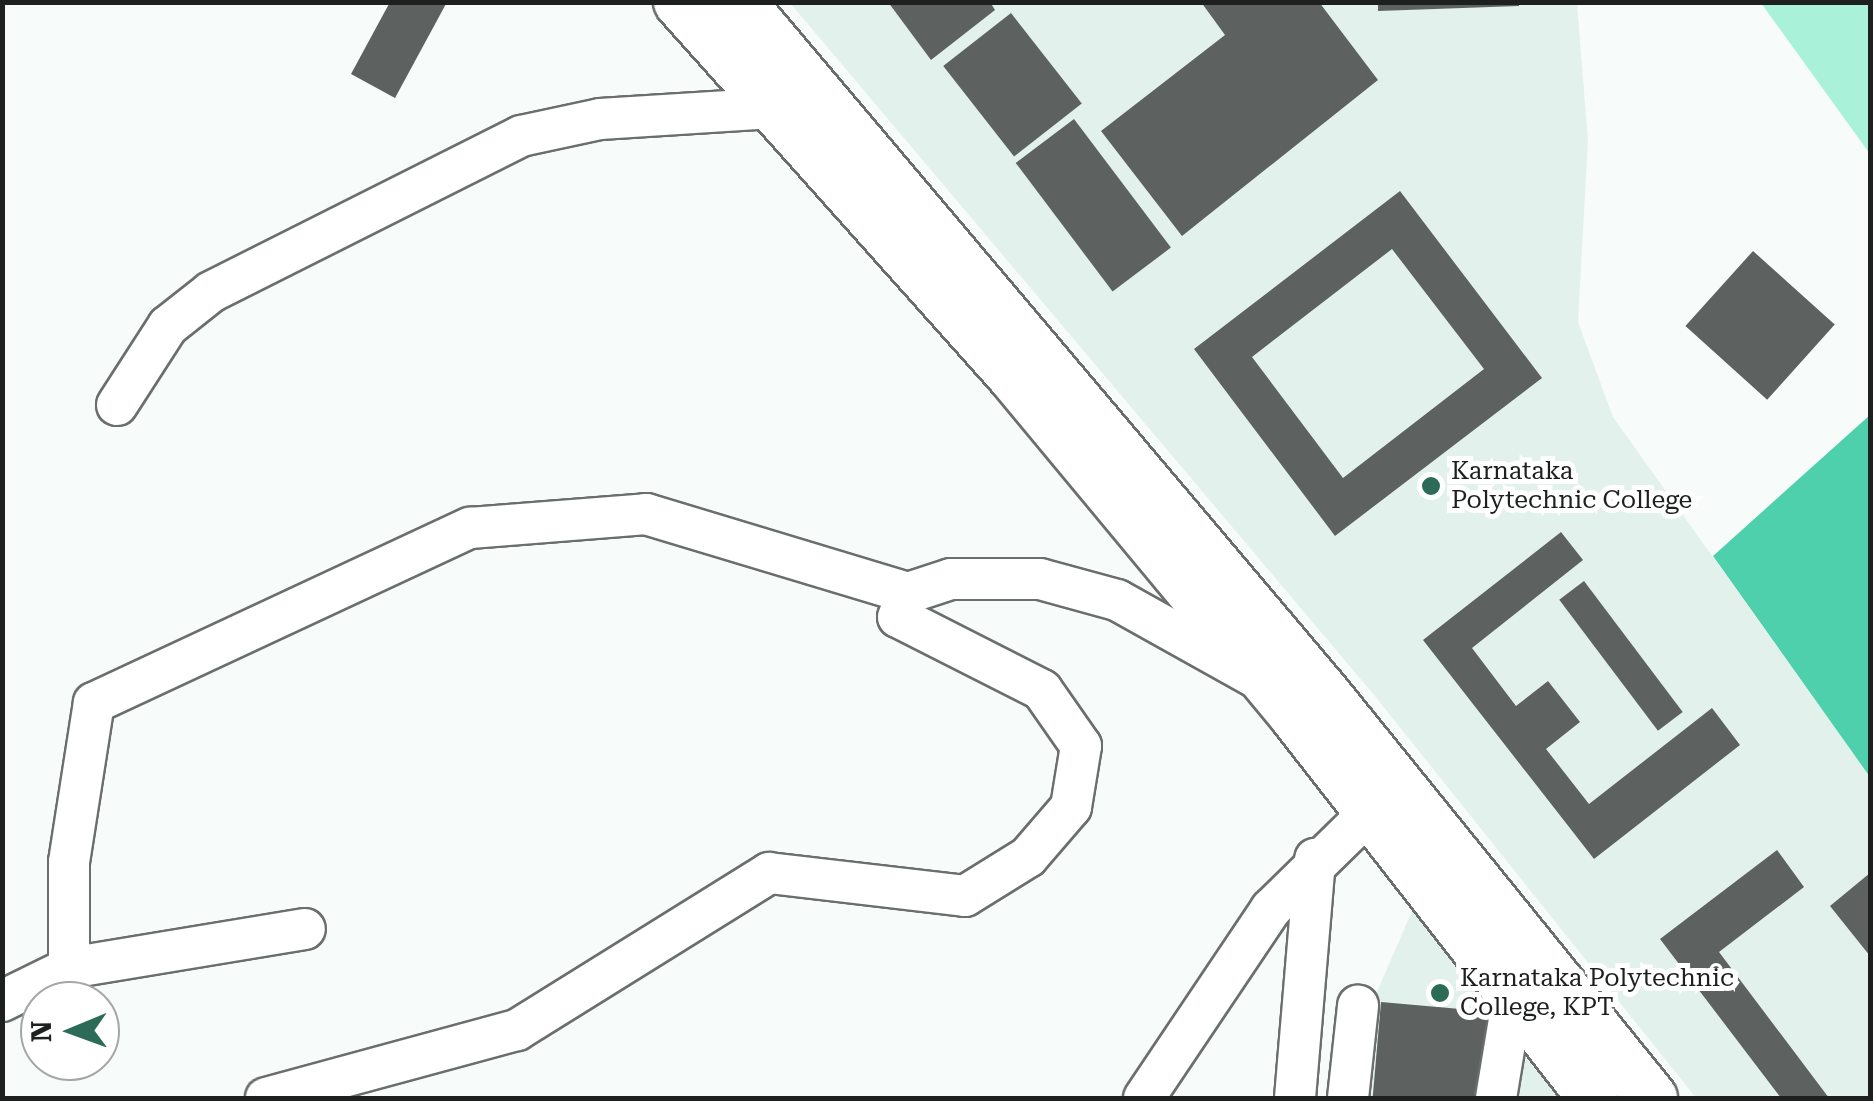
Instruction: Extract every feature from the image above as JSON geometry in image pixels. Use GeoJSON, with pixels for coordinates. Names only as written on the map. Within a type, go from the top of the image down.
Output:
{"type":"FeatureCollection","features":[{"type":"Feature","properties":{"kind":"main road"},"geometry":{"type":"LineString","coordinates":[[679,2],[1652,1098]]}},
{"type":"Feature","properties":{"kind":"main road"},"geometry":{"type":"LineString","coordinates":[[740,2],[1297,699],[1371,811],[1594,1098]]}},
{"type":"Feature","properties":{"kind":"street"},"geometry":{"type":"LineString","coordinates":[[117,405],[168,326],[211,292],[521,136],[600,119],[773,108]]}},
{"type":"Feature","properties":{"kind":"street"},"geometry":{"type":"LineString","coordinates":[[69,968],[69,862],[94,703],[470,528],[646,514],[908,593],[951,579],[1040,579],[1118,600],[1297,699]]}},
{"type":"Feature","properties":{"kind":"street"},"geometry":{"type":"LineString","coordinates":[[266,1098],[517,1030],[769,873],[965,896],[1028,857],[1071,807],[1081,746],[1042,690],[898,618],[908,593]]}},
{"type":"Feature","properties":{"kind":"street"},"geometry":{"type":"LineString","coordinates":[[1144,1098],[1270,909],[1315,860],[1371,811]]}},
{"type":"Feature","properties":{"kind":"street"},"geometry":{"type":"LineString","coordinates":[[1295,1098],[1315,860]]}},
{"type":"Feature","properties":{"kind":"street"},"geometry":{"type":"LineString","coordinates":[[2,1001],[69,968],[305,928]]}},
{"type":"Feature","properties":{"kind":"street"},"geometry":{"type":"LineString","coordinates":[[1496,1098],[1514,994]]}},
{"type":"Feature","properties":{"kind":"street"},"geometry":{"type":"LineString","coordinates":[[1348,1098],[1358,1006]]}},
{"type":"Feature","properties":{"kind":"shaded area","name":"Karnataka Polytechnic College"},"geometry":{"type":"Polygon","coordinates":[[[790,3],[1577,3],[1588,141],[1578,322],[1613,417],[1870,777],[1870,1098],[1696,1098],[1374,695],[790,3]]]}},
{"type":"Feature","properties":{"kind":"shaded area","name":"Karnataka Polytechnic College, KPT"},"geometry":{"type":"Polygon","coordinates":[[[1422,888],[1583,1098],[1331,1098],[1422,888]]]}},
{"type":"Feature","properties":{"kind":"green space"},"geometry":{"type":"Polygon","coordinates":[[[1761,3],[1870,3],[1870,154],[1761,3]]]}},
{"type":"Feature","properties":{"kind":"green space"},"geometry":{"type":"Polygon","coordinates":[[[1870,415],[1870,777],[1713,556],[1870,415]]]}},
{"type":"Feature","properties":{"kind":"building"},"geometry":{"type":"Polygon","coordinates":[[[390,2],[447,2],[395,98],[351,74],[390,2]]]}},
{"type":"Feature","properties":{"kind":"building"},"geometry":{"type":"Polygon","coordinates":[[[888,2],[990,2],[995,10],[931,60],[888,2]]]}},
{"type":"Feature","properties":{"kind":"building"},"geometry":{"type":"Polygon","coordinates":[[[1201,2],[1319,2],[1378,80],[1182,236],[1101,131],[1225,35],[1201,2]]]}},
{"type":"Feature","properties":{"kind":"building"},"geometry":{"type":"Polygon","coordinates":[[[1378,2],[1519,2],[1519,6],[1378,11],[1378,2]]]}},
{"type":"Feature","properties":{"kind":"building"},"geometry":{"type":"Polygon","coordinates":[[[1011,13],[1082,104],[1014,157],[943,66],[1011,13]]]}},
{"type":"Feature","properties":{"kind":"building"},"geometry":{"type":"Polygon","coordinates":[[[1074,119],[1171,248],[1113,292],[1016,163],[1074,119]]]}},
{"type":"Feature","properties":{"kind":"building"},"geometry":{"type":"Polygon","coordinates":[[[1400,191],[1542,378],[1335,536],[1194,349],[1400,191]],[[1392,249],[1252,357],[1343,478],[1484,369],[1392,249]]]}},
{"type":"Feature","properties":{"kind":"building"},"geometry":{"type":"Polygon","coordinates":[[[1753,251],[1835,325],[1767,400],[1685,326],[1753,251]]]}},
{"type":"Feature","properties":{"kind":"building"},"geometry":{"type":"Polygon","coordinates":[[[1561,532],[1583,560],[1472,648],[1516,706],[1548,681],[1580,722],[1546,749],[1589,804],[1712,708],[1740,745],[1594,859],[1423,640],[1561,532]]]}},
{"type":"Feature","properties":{"kind":"building"},"geometry":{"type":"Polygon","coordinates":[[[1584,581],[1683,712],[1658,731],[1559,600],[1584,581]]]}},
{"type":"Feature","properties":{"kind":"building"},"geometry":{"type":"Polygon","coordinates":[[[1777,850],[1804,887],[1719,952],[1829,1098],[1781,1098],[1660,939],[1777,850]]]}},
{"type":"Feature","properties":{"kind":"building"},"geometry":{"type":"Polygon","coordinates":[[[1870,873],[1870,956],[1830,906],[1870,873]]]}},
{"type":"Feature","properties":{"kind":"building"},"geometry":{"type":"Polygon","coordinates":[[[1381,1002],[1495,1012],[1487,1098],[1373,1098],[1381,1002]]]}},
{"type":"Feature","properties":{"kind":"place","name":"Karnataka Polytechnic College"},"geometry":{"type":"Point","coordinates":[1431,486]}},
{"type":"Feature","properties":{"kind":"place","name":"Karnataka Polytechnic College, KPT"},"geometry":{"type":"Point","coordinates":[1440,993]}}]}
